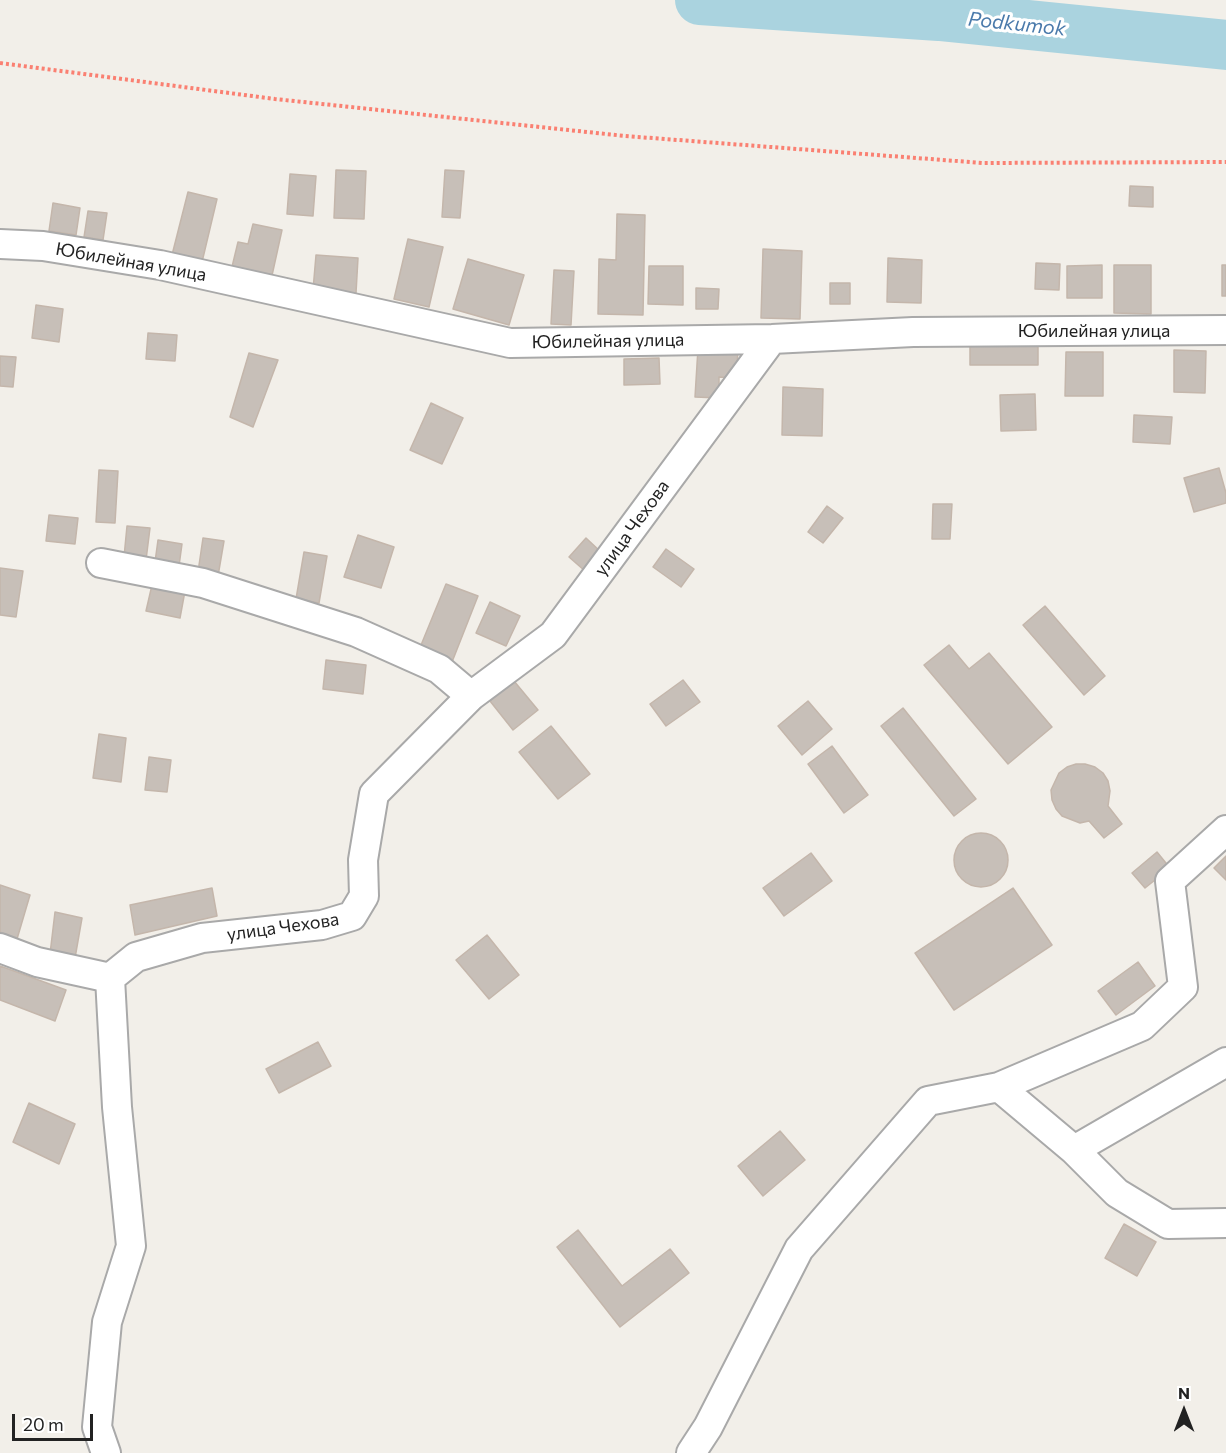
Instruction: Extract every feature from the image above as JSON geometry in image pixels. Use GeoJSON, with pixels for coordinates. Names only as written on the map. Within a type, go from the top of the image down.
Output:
{"type":"FeatureCollection","features":[{"type":"Feature","properties":{"kind":"street","name":"Юбилейная улица"},"geometry":{"type":"LineString","coordinates":[[0,244],[43,246],[160,266],[510,343],[772,339],[913,332],[1226,330]]}},
{"type":"Feature","properties":{"kind":"street","name":"улица Чехова"},"geometry":{"type":"LineString","coordinates":[[110,978],[136,957],[202,938],[322,925],[352,916],[364,896],[363,860],[374,794],[471,696],[553,636],[772,339]]}},
{"type":"Feature","properties":{"kind":"street"},"geometry":{"type":"LineString","coordinates":[[101,563],[203,583],[356,632],[439,669],[471,696]]}},
{"type":"Feature","properties":{"kind":"street"},"geometry":{"type":"LineString","coordinates":[[692,1453],[708,1427],[799,1248],[928,1101],[999,1087],[1143,1026],[1184,987],[1170,881],[1226,830]]}},
{"type":"Feature","properties":{"kind":"street"},"geometry":{"type":"LineString","coordinates":[[0,948],[37,962],[110,978],[117,1107],[131,1246],[108,1322],[97,1427],[106,1453]]}},
{"type":"Feature","properties":{"kind":"street"},"geometry":{"type":"LineString","coordinates":[[1074,1150],[1226,1062]]}},
{"type":"Feature","properties":{"kind":"street"},"geometry":{"type":"LineString","coordinates":[[999,1087],[1074,1150],[1117,1193],[1168,1224],[1226,1223]]}},
{"type":"Feature","properties":{"kind":"path"},"geometry":{"type":"LineString","coordinates":[[0,63],[286,100],[649,138],[983,164],[1226,162]]}},
{"type":"Feature","properties":{"kind":"building"},"geometry":{"type":"Polygon","coordinates":[[[336,170],[366,171],[364,219],[334,218],[336,170]]]}},
{"type":"Feature","properties":{"kind":"building"},"geometry":{"type":"Polygon","coordinates":[[[445,170],[464,171],[460,218],[442,217],[445,170]]]}},
{"type":"Feature","properties":{"kind":"building"},"geometry":{"type":"Polygon","coordinates":[[[290,174],[316,176],[313,216],[287,214],[290,174]]]}},
{"type":"Feature","properties":{"kind":"building"},"geometry":{"type":"Polygon","coordinates":[[[1130,186],[1153,187],[1153,207],[1129,206],[1130,186]]]}},
{"type":"Feature","properties":{"kind":"building"},"geometry":{"type":"Polygon","coordinates":[[[188,192],[217,199],[202,262],[172,255],[188,192]]]}},
{"type":"Feature","properties":{"kind":"building"},"geometry":{"type":"Polygon","coordinates":[[[53,203],[80,208],[76,235],[49,231],[53,203]]]}},
{"type":"Feature","properties":{"kind":"building"},"geometry":{"type":"Polygon","coordinates":[[[88,211],[107,213],[103,240],[84,237],[88,211]]]}},
{"type":"Feature","properties":{"kind":"building"},"geometry":{"type":"Polygon","coordinates":[[[617,214],[645,215],[643,315],[598,314],[599,259],[616,260],[617,214]]]}},
{"type":"Feature","properties":{"kind":"building"},"geometry":{"type":"Polygon","coordinates":[[[253,224],[282,230],[271,280],[231,271],[238,242],[248,244],[253,224]]]}},
{"type":"Feature","properties":{"kind":"building"},"geometry":{"type":"Polygon","coordinates":[[[408,239],[443,247],[429,307],[394,299],[408,239]]]}},
{"type":"Feature","properties":{"kind":"building"},"geometry":{"type":"Polygon","coordinates":[[[763,249],[802,251],[800,319],[761,318],[763,249]]]}},
{"type":"Feature","properties":{"kind":"building"},"geometry":{"type":"Polygon","coordinates":[[[316,255],[358,258],[356,293],[313,290],[316,255]]]}},
{"type":"Feature","properties":{"kind":"building"},"geometry":{"type":"Polygon","coordinates":[[[888,258],[922,260],[921,303],[887,302],[888,258]]]}},
{"type":"Feature","properties":{"kind":"building"},"geometry":{"type":"Polygon","coordinates":[[[468,259],[524,275],[509,325],[453,309],[468,259]]]}},
{"type":"Feature","properties":{"kind":"building"},"geometry":{"type":"Polygon","coordinates":[[[1036,263],[1060,264],[1059,290],[1035,289],[1036,263]]]}},
{"type":"Feature","properties":{"kind":"building"},"geometry":{"type":"Polygon","coordinates":[[[1102,265],[1102,298],[1067,298],[1067,266],[1102,265]]]}},
{"type":"Feature","properties":{"kind":"building"},"geometry":{"type":"Polygon","coordinates":[[[1114,265],[1151,265],[1151,314],[1114,313],[1114,265]]]}},
{"type":"Feature","properties":{"kind":"building"},"geometry":{"type":"Polygon","coordinates":[[[1222,265],[1226,265],[1226,296],[1222,296],[1222,265]]]}},
{"type":"Feature","properties":{"kind":"building"},"geometry":{"type":"Polygon","coordinates":[[[649,266],[683,266],[683,305],[648,304],[649,266]]]}},
{"type":"Feature","properties":{"kind":"building"},"geometry":{"type":"Polygon","coordinates":[[[554,270],[574,271],[571,325],[551,324],[554,270]]]}},
{"type":"Feature","properties":{"kind":"building"},"geometry":{"type":"Polygon","coordinates":[[[830,283],[850,283],[850,304],[830,304],[830,283]]]}},
{"type":"Feature","properties":{"kind":"building"},"geometry":{"type":"Polygon","coordinates":[[[696,288],[719,289],[718,309],[696,309],[696,288]]]}},
{"type":"Feature","properties":{"kind":"building"},"geometry":{"type":"Polygon","coordinates":[[[36,305],[63,309],[59,342],[32,338],[36,305]]]}},
{"type":"Feature","properties":{"kind":"building"},"geometry":{"type":"Polygon","coordinates":[[[148,333],[177,335],[175,361],[146,359],[148,333]]]}},
{"type":"Feature","properties":{"kind":"building"},"geometry":{"type":"Polygon","coordinates":[[[970,343],[1038,343],[1038,365],[970,365],[970,343]]]}},
{"type":"Feature","properties":{"kind":"building"},"geometry":{"type":"Polygon","coordinates":[[[698,348],[738,350],[736,378],[719,377],[719,398],[695,397],[698,348]]]}},
{"type":"Feature","properties":{"kind":"building"},"geometry":{"type":"Polygon","coordinates":[[[1174,350],[1206,351],[1205,393],[1174,392],[1174,350]]]}},
{"type":"Feature","properties":{"kind":"building"},"geometry":{"type":"Polygon","coordinates":[[[1066,352],[1103,352],[1103,396],[1065,396],[1066,352]]]}},
{"type":"Feature","properties":{"kind":"building"},"geometry":{"type":"Polygon","coordinates":[[[249,353],[278,360],[253,427],[230,417],[249,353]]]}},
{"type":"Feature","properties":{"kind":"building"},"geometry":{"type":"Polygon","coordinates":[[[0,356],[16,357],[13,387],[0,386],[0,356]]]}},
{"type":"Feature","properties":{"kind":"building"},"geometry":{"type":"Polygon","coordinates":[[[659,358],[660,384],[624,385],[624,359],[659,358]]]}},
{"type":"Feature","properties":{"kind":"building"},"geometry":{"type":"Polygon","coordinates":[[[783,387],[823,389],[822,436],[782,435],[783,387]]]}},
{"type":"Feature","properties":{"kind":"building"},"geometry":{"type":"Polygon","coordinates":[[[1035,394],[1036,430],[1001,431],[1000,395],[1035,394]]]}},
{"type":"Feature","properties":{"kind":"building"},"geometry":{"type":"Polygon","coordinates":[[[431,403],[463,418],[442,464],[410,450],[431,403]]]}},
{"type":"Feature","properties":{"kind":"building"},"geometry":{"type":"Polygon","coordinates":[[[1134,415],[1172,417],[1170,444],[1133,442],[1134,415]]]}},
{"type":"Feature","properties":{"kind":"building"},"geometry":{"type":"Polygon","coordinates":[[[1219,468],[1226,493],[1226,503],[1194,512],[1184,478],[1219,468]]]}},
{"type":"Feature","properties":{"kind":"building"},"geometry":{"type":"Polygon","coordinates":[[[99,470],[118,471],[115,523],[96,522],[99,470]]]}},
{"type":"Feature","properties":{"kind":"building"},"geometry":{"type":"Polygon","coordinates":[[[933,504],[952,504],[950,539],[932,539],[933,504]]]}},
{"type":"Feature","properties":{"kind":"building"},"geometry":{"type":"Polygon","coordinates":[[[827,506],[843,518],[823,543],[808,532],[827,506]]]}},
{"type":"Feature","properties":{"kind":"building"},"geometry":{"type":"Polygon","coordinates":[[[49,515],[78,518],[75,544],[46,541],[49,515]]]}},
{"type":"Feature","properties":{"kind":"building"},"geometry":{"type":"Polygon","coordinates":[[[127,526],[150,528],[146,560],[124,557],[127,526]]]}},
{"type":"Feature","properties":{"kind":"building"},"geometry":{"type":"Polygon","coordinates":[[[358,535],[394,547],[381,588],[344,577],[358,535]]]}},
{"type":"Feature","properties":{"kind":"building"},"geometry":{"type":"Polygon","coordinates":[[[203,538],[224,541],[218,576],[198,572],[203,538]]]}},
{"type":"Feature","properties":{"kind":"building"},"geometry":{"type":"Polygon","coordinates":[[[586,538],[602,553],[585,571],[569,557],[586,538]]]}},
{"type":"Feature","properties":{"kind":"building"},"geometry":{"type":"Polygon","coordinates":[[[158,540],[182,544],[179,566],[155,562],[158,540]]]}},
{"type":"Feature","properties":{"kind":"building"},"geometry":{"type":"Polygon","coordinates":[[[666,549],[694,569],[681,587],[653,567],[666,549]]]}},
{"type":"Feature","properties":{"kind":"building"},"geometry":{"type":"Polygon","coordinates":[[[304,552],[327,556],[319,603],[296,599],[304,552]]]}},
{"type":"Feature","properties":{"kind":"building"},"geometry":{"type":"Polygon","coordinates":[[[0,568],[23,571],[16,617],[0,615],[0,568]]]}},
{"type":"Feature","properties":{"kind":"building"},"geometry":{"type":"Polygon","coordinates":[[[446,584],[478,596],[452,662],[419,650],[446,584]]]}},
{"type":"Feature","properties":{"kind":"building"},"geometry":{"type":"Polygon","coordinates":[[[152,585],[185,591],[180,618],[146,611],[152,585]]]}},
{"type":"Feature","properties":{"kind":"building"},"geometry":{"type":"Polygon","coordinates":[[[490,602],[520,616],[506,646],[476,633],[490,602]]]}},
{"type":"Feature","properties":{"kind":"building"},"geometry":{"type":"Polygon","coordinates":[[[1045,606],[1105,676],[1084,695],[1023,625],[1045,606]]]}},
{"type":"Feature","properties":{"kind":"building"},"geometry":{"type":"Polygon","coordinates":[[[949,645],[969,669],[989,653],[1052,727],[1008,764],[924,665],[949,645]]]}},
{"type":"Feature","properties":{"kind":"building"},"geometry":{"type":"Polygon","coordinates":[[[326,660],[366,665],[363,694],[323,689],[326,660]]]}},
{"type":"Feature","properties":{"kind":"building"},"geometry":{"type":"Polygon","coordinates":[[[683,680],[700,702],[666,726],[650,704],[683,680]]]}},
{"type":"Feature","properties":{"kind":"building"},"geometry":{"type":"Polygon","coordinates":[[[514,681],[538,710],[513,730],[490,701],[514,681]]]}},
{"type":"Feature","properties":{"kind":"building"},"geometry":{"type":"Polygon","coordinates":[[[808,701],[832,729],[802,755],[778,726],[808,701]]]}},
{"type":"Feature","properties":{"kind":"building"},"geometry":{"type":"Polygon","coordinates":[[[903,708],[976,799],[954,816],[881,726],[903,708]]]}},
{"type":"Feature","properties":{"kind":"building"},"geometry":{"type":"Polygon","coordinates":[[[551,726],[590,774],[558,799],[519,752],[551,726]]]}},
{"type":"Feature","properties":{"kind":"building"},"geometry":{"type":"Polygon","coordinates":[[[99,734],[126,738],[121,782],[93,778],[99,734]]]}},
{"type":"Feature","properties":{"kind":"building"},"geometry":{"type":"Polygon","coordinates":[[[832,746],[868,795],[844,813],[808,764],[832,746]]]}},
{"type":"Feature","properties":{"kind":"building"},"geometry":{"type":"Polygon","coordinates":[[[149,757],[171,760],[167,792],[145,790],[149,757]]]}},
{"type":"Feature","properties":{"kind":"building"},"geometry":{"type":"Polygon","coordinates":[[[1076,764],[1095,767],[1108,781],[1110,791],[1108,806],[1122,824],[1104,838],[1089,821],[1080,823],[1062,816],[1052,800],[1051,790],[1059,773],[1076,764]]]}},
{"type":"Feature","properties":{"kind":"building"},"geometry":{"type":"Polygon","coordinates":[[[976,833],[986,833],[996,837],[1004,845],[1008,860],[1004,875],[996,883],[986,887],[976,887],[966,883],[958,875],[954,865],[954,855],[958,845],[966,837],[976,833]]]}},
{"type":"Feature","properties":{"kind":"building"},"geometry":{"type":"Polygon","coordinates":[[[1157,852],[1170,868],[1145,888],[1132,873],[1157,852]]]}},
{"type":"Feature","properties":{"kind":"building"},"geometry":{"type":"Polygon","coordinates":[[[811,853],[832,881],[784,916],[763,888],[811,853]]]}},
{"type":"Feature","properties":{"kind":"building"},"geometry":{"type":"Polygon","coordinates":[[[1226,856],[1226,880],[1214,868],[1226,856]]]}},
{"type":"Feature","properties":{"kind":"building"},"geometry":{"type":"Polygon","coordinates":[[[0,885],[30,895],[17,939],[0,932],[0,885]]]}},
{"type":"Feature","properties":{"kind":"building"},"geometry":{"type":"Polygon","coordinates":[[[212,888],[217,916],[135,935],[130,905],[212,888]]]}},
{"type":"Feature","properties":{"kind":"building"},"geometry":{"type":"Polygon","coordinates":[[[1013,888],[1052,945],[954,1010],[915,953],[1013,888]]]}},
{"type":"Feature","properties":{"kind":"building"},"geometry":{"type":"Polygon","coordinates":[[[55,912],[82,918],[75,958],[50,954],[55,912]]]}},
{"type":"Feature","properties":{"kind":"building"},"geometry":{"type":"Polygon","coordinates":[[[487,935],[519,975],[489,999],[456,960],[487,935]]]}},
{"type":"Feature","properties":{"kind":"building"},"geometry":{"type":"Polygon","coordinates":[[[1138,962],[1155,986],[1116,1015],[1098,991],[1138,962]]]}},
{"type":"Feature","properties":{"kind":"building"},"geometry":{"type":"Polygon","coordinates":[[[0,966],[66,990],[55,1021],[0,1000],[0,966]]]}},
{"type":"Feature","properties":{"kind":"building"},"geometry":{"type":"Polygon","coordinates":[[[318,1042],[331,1066],[279,1093],[266,1069],[318,1042]]]}},
{"type":"Feature","properties":{"kind":"building"},"geometry":{"type":"Polygon","coordinates":[[[29,1103],[75,1124],[59,1164],[13,1142],[29,1103]]]}},
{"type":"Feature","properties":{"kind":"building"},"geometry":{"type":"Polygon","coordinates":[[[780,1131],[805,1160],[763,1196],[738,1166],[780,1131]]]}},
{"type":"Feature","properties":{"kind":"building"},"geometry":{"type":"Polygon","coordinates":[[[1124,1224],[1156,1242],[1137,1276],[1105,1258],[1124,1224]]]}},
{"type":"Feature","properties":{"kind":"building"},"geometry":{"type":"Polygon","coordinates":[[[578,1230],[622,1286],[670,1249],[689,1273],[620,1327],[557,1247],[578,1230]]]}},
{"type":"Feature","properties":{"kind":"waterway","name":"Podkumok"},"geometry":{"type":"LineString","coordinates":[[700,0],[939,16],[1226,45]]}}]}
